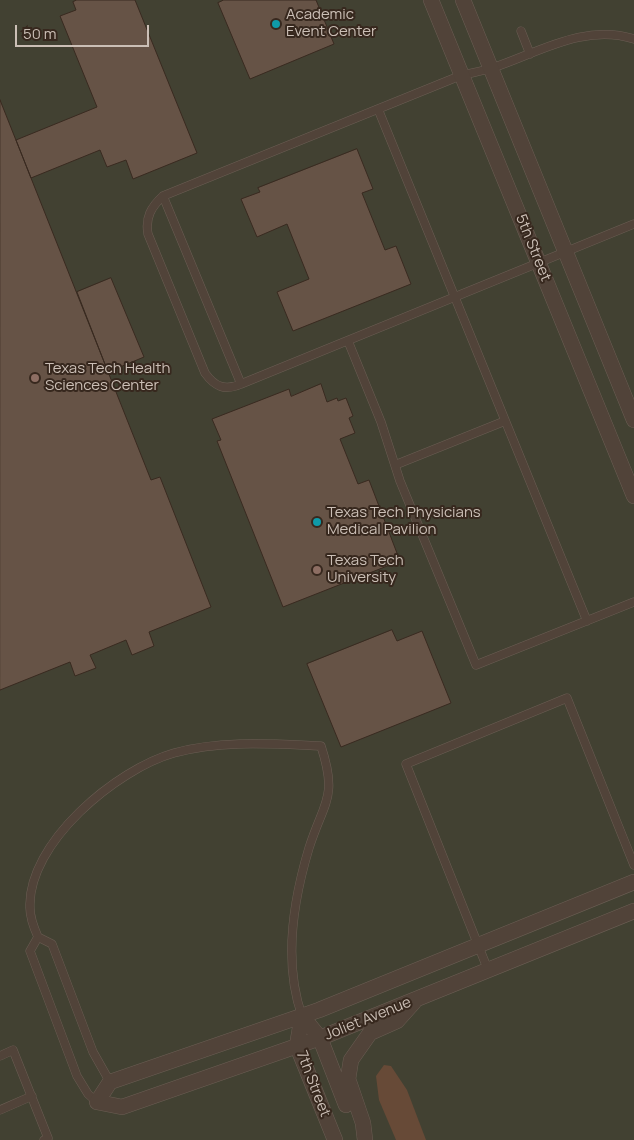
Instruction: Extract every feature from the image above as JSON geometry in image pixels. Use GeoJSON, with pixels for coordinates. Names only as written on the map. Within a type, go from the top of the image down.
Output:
{"type":"FeatureCollection","features":[{"type":"Feature","properties":{"kind":"street","name":"5th Street"},"geometry":{"type":"LineString","coordinates":[[431,0],[634,496]]}},
{"type":"Feature","properties":{"kind":"street","name":"5th Street"},"geometry":{"type":"LineString","coordinates":[[463,0],[634,420]]}},
{"type":"Feature","properties":{"kind":"street","name":"Joliet Avenue"},"geometry":{"type":"LineString","coordinates":[[110,1082],[302,1016],[634,882]]}},
{"type":"Feature","properties":{"kind":"street","name":"Joliet Avenue"},"geometry":{"type":"LineString","coordinates":[[97,1102],[122,1107],[298,1046],[634,911]]}},
{"type":"Feature","properties":{"kind":"street"},"geometry":{"type":"LineString","coordinates":[[365,1140],[363,1122],[348,1079],[351,1060],[370,1033],[397,1021],[416,1000]]}},
{"type":"Feature","properties":{"kind":"street","name":"7th Street"},"geometry":{"type":"LineString","coordinates":[[302,1016],[320,1038],[355,1127],[365,1140]]}},
{"type":"Feature","properties":{"kind":"street","name":"7th Street"},"geometry":{"type":"LineString","coordinates":[[302,1016],[298,1046],[334,1140]]}},
{"type":"Feature","properties":{"kind":"street"},"geometry":{"type":"LineString","coordinates":[[97,1102],[110,1082]]}},
{"type":"Feature","properties":{"kind":"lane"},"geometry":{"type":"LineString","coordinates":[[522,31],[530,54]]}},
{"type":"Feature","properties":{"kind":"lane"},"geometry":{"type":"LineString","coordinates":[[634,39],[599,34],[568,39],[491,69],[462,75],[163,196],[149,212],[147,219],[148,234],[202,365],[214,385],[227,388],[455,298],[634,224]]}},
{"type":"Feature","properties":{"kind":"lane"},"geometry":{"type":"LineString","coordinates":[[378,109],[587,621]]}},
{"type":"Feature","properties":{"kind":"lane"},"geometry":{"type":"LineString","coordinates":[[163,196],[241,384]]}},
{"type":"Feature","properties":{"kind":"lane"},"geometry":{"type":"LineString","coordinates":[[348,341],[381,422],[395,465],[476,666],[634,602]]}},
{"type":"Feature","properties":{"kind":"lane"},"geometry":{"type":"LineString","coordinates":[[395,465],[505,421]]}},
{"type":"Feature","properties":{"kind":"lane"},"geometry":{"type":"LineString","coordinates":[[488,970],[406,764],[567,698],[634,865]]}},
{"type":"Feature","properties":{"kind":"lane"},"geometry":{"type":"LineString","coordinates":[[97,1102],[88,1094],[77,1076],[30,951],[38,937],[30,908],[31,895],[46,852],[60,832],[115,782],[149,762],[175,753],[214,746],[274,744],[321,746],[328,772],[330,793],[305,865],[293,931],[293,984],[302,1016]]}},
{"type":"Feature","properties":{"kind":"lane"},"geometry":{"type":"LineString","coordinates":[[38,937],[52,944],[93,1052],[110,1082]]}},
{"type":"Feature","properties":{"kind":"lane"},"geometry":{"type":"LineString","coordinates":[[0,1056],[14,1050],[48,1138],[44,1140]]}},
{"type":"Feature","properties":{"kind":"lane"},"geometry":{"type":"LineString","coordinates":[[0,1110],[32,1096]]}},
{"type":"Feature","properties":{"kind":"shaded area","name":"Texas Tech University"},"geometry":{"type":"Polygon","coordinates":[[[0,0],[634,0],[634,1140],[0,1140],[0,0]]]}},
{"type":"Feature","properties":{"kind":"shaded area"},"geometry":{"type":"Polygon","coordinates":[[[384,1065],[391,1066],[407,1090],[426,1140],[396,1140],[379,1100],[376,1076],[384,1065]]]}},
{"type":"Feature","properties":{"kind":"building"},"geometry":{"type":"Polygon","coordinates":[[[77,0],[135,0],[197,153],[133,179],[126,160],[107,167],[100,150],[31,178],[16,140],[97,107],[60,16],[76,10],[73,2],[77,0]]]}},
{"type":"Feature","properties":{"kind":"building","name":"Academic Event Center"},"geometry":{"type":"Polygon","coordinates":[[[224,0],[316,0],[334,44],[250,79],[218,3],[224,0]]]}},
{"type":"Feature","properties":{"kind":"building"},"geometry":{"type":"Polygon","coordinates":[[[0,100],[151,480],[160,477],[211,607],[149,632],[154,646],[132,655],[126,640],[90,655],[96,668],[75,676],[70,662],[0,690],[0,100]]]}},
{"type":"Feature","properties":{"kind":"building"},"geometry":{"type":"Polygon","coordinates":[[[357,149],[373,189],[362,193],[385,250],[396,246],[411,284],[293,331],[277,292],[309,279],[287,224],[257,237],[241,199],[260,192],[258,188],[357,149]]]}},
{"type":"Feature","properties":{"kind":"building"},"geometry":{"type":"Polygon","coordinates":[[[111,278],[144,357],[108,372],[77,292],[111,278]]]}},
{"type":"Feature","properties":{"kind":"building","name":"Texas Tech Physicians Medical Pavilion"},"geometry":{"type":"Polygon","coordinates":[[[321,384],[327,402],[337,398],[338,401],[346,398],[353,416],[349,418],[355,433],[340,439],[358,484],[369,480],[400,561],[283,607],[217,441],[221,440],[212,419],[289,389],[291,396],[321,384]]]}},
{"type":"Feature","properties":{"kind":"building"},"geometry":{"type":"Polygon","coordinates":[[[392,630],[397,641],[422,631],[451,703],[341,747],[307,664],[392,630]]]}},
{"type":"Feature","properties":{"kind":"place","name":"Academic Event Center"},"geometry":{"type":"Point","coordinates":[276,24]}},
{"type":"Feature","properties":{"kind":"place","name":"Texas Tech Health Sciences Center"},"geometry":{"type":"Point","coordinates":[35,378]}},
{"type":"Feature","properties":{"kind":"place","name":"Texas Tech Physicians Medical Pavilion"},"geometry":{"type":"Point","coordinates":[317,522]}},
{"type":"Feature","properties":{"kind":"place","name":"Texas Tech University"},"geometry":{"type":"Point","coordinates":[317,570]}}]}
